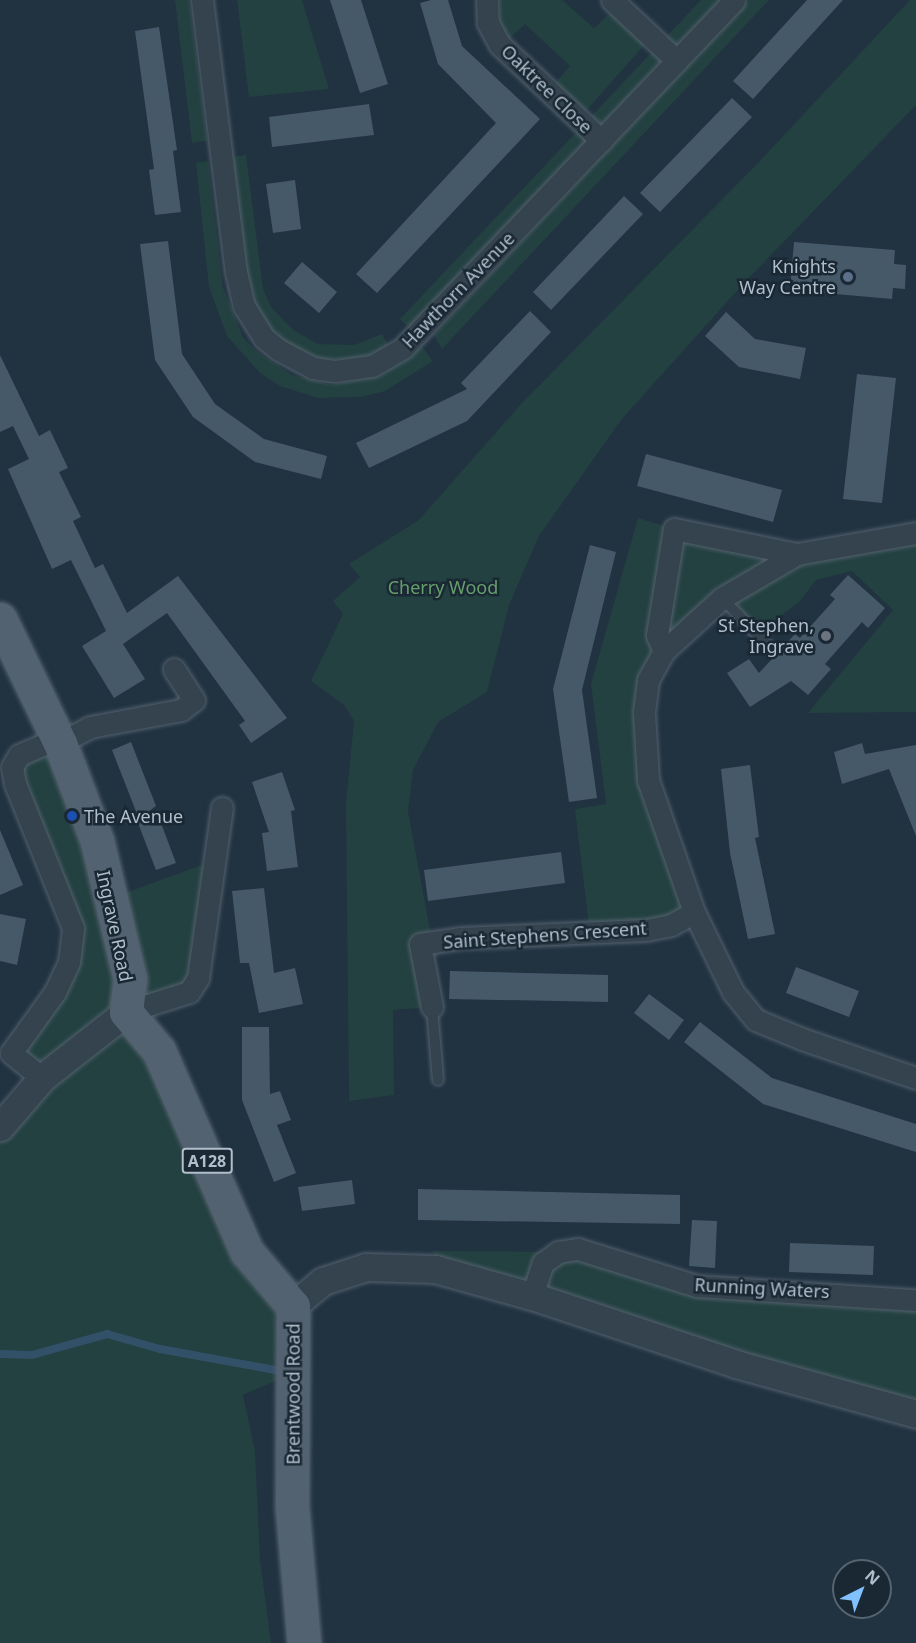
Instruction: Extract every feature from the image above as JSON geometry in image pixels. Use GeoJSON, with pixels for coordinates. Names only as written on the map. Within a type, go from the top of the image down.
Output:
{"type":"FeatureCollection","features":[{"type":"Feature","properties":{"kind":"main road","name":"Ingrave Road"},"geometry":{"type":"LineString","coordinates":[[0,619],[59,741],[97,841],[130,979],[126,1012]]}},
{"type":"Feature","properties":{"kind":"main road","name":"Brentwood Road"},"geometry":{"type":"LineString","coordinates":[[126,1012],[159,1051],[247,1252],[293,1306],[292,1507],[304,1643]]}},
{"type":"Feature","properties":{"kind":"street","name":"Hawthorn Avenue"},"geometry":{"type":"LineString","coordinates":[[202,0],[239,291],[251,321],[264,338],[279,350],[314,368],[357,371],[372,366],[403,348],[734,0]]}},
{"type":"Feature","properties":{"kind":"street","name":"Oaktree Close"},"geometry":{"type":"LineString","coordinates":[[487,0],[488,22],[499,44],[602,141]]}},
{"type":"Feature","properties":{"kind":"street"},"geometry":{"type":"LineString","coordinates":[[612,0],[677,61]]}},
{"type":"Feature","properties":{"kind":"street"},"geometry":{"type":"LineString","coordinates":[[664,651],[657,635],[674,529],[797,554]]}},
{"type":"Feature","properties":{"kind":"street"},"geometry":{"type":"LineString","coordinates":[[916,533],[797,554],[722,598],[664,651],[647,690],[648,780],[694,912],[733,992],[756,1020],[916,1078]]}},
{"type":"Feature","properties":{"kind":"street"},"geometry":{"type":"LineString","coordinates":[[42,1078],[11,1053],[55,992],[69,962],[73,928],[15,784],[12,767],[19,755],[90,728],[181,710],[194,700],[174,669]]}},
{"type":"Feature","properties":{"kind":"street"},"geometry":{"type":"LineString","coordinates":[[0,1127],[42,1078],[126,1012],[189,992],[198,978],[222,808]]}},
{"type":"Feature","properties":{"kind":"street","name":"Saint Stephens Crescent"},"geometry":{"type":"LineString","coordinates":[[432,1007],[420,944],[460,938],[646,930],[671,924],[694,912]]}},
{"type":"Feature","properties":{"kind":"street","name":"Running Waters"},"geometry":{"type":"LineString","coordinates":[[532,1296],[543,1263],[558,1252],[578,1249],[697,1286],[916,1300]]}},
{"type":"Feature","properties":{"kind":"street"},"geometry":{"type":"LineString","coordinates":[[293,1306],[323,1281],[366,1268],[435,1269],[532,1296],[736,1364],[916,1414]]}},
{"type":"Feature","properties":{"kind":"lane"},"geometry":{"type":"LineString","coordinates":[[722,598],[771,649]]}},
{"type":"Feature","properties":{"kind":"lane"},"geometry":{"type":"LineString","coordinates":[[432,1007],[438,1080]]}},
{"type":"Feature","properties":{"kind":"green space"},"geometry":{"type":"Polygon","coordinates":[[[175,0],[189,0],[207,141],[192,143],[175,0]]]}},
{"type":"Feature","properties":{"kind":"green space"},"geometry":{"type":"Polygon","coordinates":[[[237,0],[302,0],[329,89],[249,97],[237,0]]]}},
{"type":"Feature","properties":{"kind":"green space"},"geometry":{"type":"Polygon","coordinates":[[[500,0],[562,0],[594,28],[611,12],[647,42],[585,112],[552,87],[570,66],[525,24],[509,39],[500,21],[500,0]]]}},
{"type":"Feature","properties":{"kind":"green space"},"geometry":{"type":"Polygon","coordinates":[[[701,0],[720,0],[409,328],[400,319],[701,0]]]}},
{"type":"Feature","properties":{"kind":"green space"},"geometry":{"type":"Polygon","coordinates":[[[749,0],[769,0],[442,349],[434,335],[749,0]]]}},
{"type":"Feature","properties":{"kind":"green space","name":"Cherry Wood"},"geometry":{"type":"Polygon","coordinates":[[[910,0],[916,0],[916,105],[744,283],[621,420],[539,536],[509,605],[487,692],[438,722],[413,770],[408,811],[432,941],[432,1007],[393,1010],[394,1095],[349,1101],[346,803],[354,721],[344,705],[311,681],[343,614],[333,601],[360,577],[349,564],[419,520],[521,404],[758,163],[910,0]]]}},
{"type":"Feature","properties":{"kind":"green space"},"geometry":{"type":"Polygon","coordinates":[[[246,155],[263,289],[271,307],[292,329],[318,344],[354,345],[382,334],[389,346],[364,358],[323,360],[284,343],[266,327],[248,294],[231,157],[246,155]]]}},
{"type":"Feature","properties":{"kind":"green space"},"geometry":{"type":"Polygon","coordinates":[[[208,161],[223,288],[243,337],[255,350],[292,375],[332,385],[382,375],[422,347],[433,361],[385,391],[360,397],[318,398],[280,386],[260,373],[227,336],[209,287],[196,163],[208,161]]]}},
{"type":"Feature","properties":{"kind":"green space"},"geometry":{"type":"Polygon","coordinates":[[[638,518],[674,529],[797,554],[916,533],[916,712],[808,713],[893,610],[852,571],[816,580],[800,601],[756,635],[722,598],[648,680],[648,780],[694,912],[590,934],[575,809],[606,804],[591,684],[638,518]]]}},
{"type":"Feature","properties":{"kind":"green space"},"geometry":{"type":"Polygon","coordinates":[[[58,738],[111,898],[216,860],[198,978],[127,1012],[267,1275],[293,1373],[243,1395],[255,1451],[260,1560],[271,1643],[0,1643],[0,1131],[42,1078],[11,1053],[55,992],[73,928],[12,767],[58,738]]]}},
{"type":"Feature","properties":{"kind":"green space"},"geometry":{"type":"Polygon","coordinates":[[[433,1251],[557,1252],[665,1279],[916,1300],[916,1414],[435,1269],[433,1251]]]}},
{"type":"Feature","properties":{"kind":"building"},"geometry":{"type":"Polygon","coordinates":[[[330,0],[361,0],[388,84],[360,93],[330,0]]]}},
{"type":"Feature","properties":{"kind":"building"},"geometry":{"type":"Polygon","coordinates":[[[431,0],[448,0],[462,46],[540,119],[377,293],[356,274],[496,123],[438,64],[420,3],[431,0]]]}},
{"type":"Feature","properties":{"kind":"building"},"geometry":{"type":"Polygon","coordinates":[[[807,0],[843,0],[753,99],[733,81],[807,0]]]}},
{"type":"Feature","properties":{"kind":"building"},"geometry":{"type":"Polygon","coordinates":[[[159,27],[177,150],[173,151],[181,212],[155,215],[149,170],[154,169],[135,31],[159,27]]]}},
{"type":"Feature","properties":{"kind":"building"},"geometry":{"type":"Polygon","coordinates":[[[732,98],[752,117],[660,212],[640,193],[732,98]]]}},
{"type":"Feature","properties":{"kind":"building"},"geometry":{"type":"Polygon","coordinates":[[[369,104],[374,135],[272,147],[269,117],[369,104]]]}},
{"type":"Feature","properties":{"kind":"building"},"geometry":{"type":"Polygon","coordinates":[[[295,180],[301,229],[273,233],[266,184],[295,180]]]}},
{"type":"Feature","properties":{"kind":"building"},"geometry":{"type":"Polygon","coordinates":[[[624,196],[643,214],[551,310],[533,292],[624,196]]]}},
{"type":"Feature","properties":{"kind":"building"},"geometry":{"type":"Polygon","coordinates":[[[168,241],[182,354],[215,404],[264,439],[327,456],[321,479],[255,462],[193,417],[155,360],[140,244],[168,241]]]}},
{"type":"Feature","properties":{"kind":"building","name":"Knights Way Centre"},"geometry":{"type":"Polygon","coordinates":[[[794,242],[895,250],[894,264],[906,265],[905,289],[893,288],[892,299],[790,290],[794,242]]]}},
{"type":"Feature","properties":{"kind":"building"},"geometry":{"type":"Polygon","coordinates":[[[302,262],[337,292],[319,313],[284,283],[302,262]]]}},
{"type":"Feature","properties":{"kind":"building"},"geometry":{"type":"Polygon","coordinates":[[[530,311],[551,332],[467,421],[369,468],[356,443],[467,389],[461,383],[530,311]]]}},
{"type":"Feature","properties":{"kind":"building"},"geometry":{"type":"Polygon","coordinates":[[[726,312],[755,339],[806,348],[800,379],[739,367],[705,336],[726,312]]]}},
{"type":"Feature","properties":{"kind":"building"},"geometry":{"type":"Polygon","coordinates":[[[0,355],[39,436],[50,430],[68,468],[59,472],[81,517],[73,521],[95,568],[103,564],[127,613],[178,576],[287,718],[251,743],[239,725],[245,721],[167,613],[123,644],[145,679],[114,698],[82,646],[106,631],[71,560],[52,569],[8,469],[29,459],[13,426],[0,432],[0,355]]]}},
{"type":"Feature","properties":{"kind":"building"},"geometry":{"type":"Polygon","coordinates":[[[857,374],[896,378],[882,503],[843,499],[857,374]]]}},
{"type":"Feature","properties":{"kind":"building"},"geometry":{"type":"Polygon","coordinates":[[[646,454],[782,490],[773,522],[637,486],[646,454]]]}},
{"type":"Feature","properties":{"kind":"building"},"geometry":{"type":"Polygon","coordinates":[[[590,545],[616,552],[582,690],[597,798],[569,802],[553,689],[590,545]]]}},
{"type":"Feature","properties":{"kind":"building","name":"St Stephen, Ingrave"},"geometry":{"type":"Polygon","coordinates":[[[848,575],[885,608],[868,628],[862,622],[825,664],[831,669],[808,695],[791,681],[750,707],[727,673],[749,659],[759,673],[795,634],[800,638],[835,599],[830,595],[848,575]]]}},
{"type":"Feature","properties":{"kind":"building"},"geometry":{"type":"Polygon","coordinates":[[[131,742],[156,806],[139,819],[112,750],[131,742]]]}},
{"type":"Feature","properties":{"kind":"building"},"geometry":{"type":"Polygon","coordinates":[[[862,743],[865,754],[916,745],[916,836],[889,769],[842,784],[834,752],[862,743]]]}},
{"type":"Feature","properties":{"kind":"building"},"geometry":{"type":"Polygon","coordinates":[[[750,765],[759,837],[755,838],[775,934],[748,939],[730,853],[721,769],[750,765]]]}},
{"type":"Feature","properties":{"kind":"building"},"geometry":{"type":"Polygon","coordinates":[[[282,772],[295,810],[291,811],[298,867],[267,871],[262,833],[269,832],[252,782],[282,772]]]}},
{"type":"Feature","properties":{"kind":"building"},"geometry":{"type":"Polygon","coordinates":[[[158,815],[176,863],[156,870],[138,823],[158,815]]]}},
{"type":"Feature","properties":{"kind":"building"},"geometry":{"type":"Polygon","coordinates":[[[0,830],[23,885],[0,895],[0,830]]]}},
{"type":"Feature","properties":{"kind":"building"},"geometry":{"type":"Polygon","coordinates":[[[561,852],[565,883],[428,901],[424,870],[561,852]]]}},
{"type":"Feature","properties":{"kind":"building"},"geometry":{"type":"Polygon","coordinates":[[[264,888],[274,973],[295,968],[303,1004],[259,1013],[249,963],[240,963],[232,891],[264,888]]]}},
{"type":"Feature","properties":{"kind":"building"},"geometry":{"type":"Polygon","coordinates":[[[0,914],[26,919],[17,965],[0,961],[0,914]]]}},
{"type":"Feature","properties":{"kind":"building"},"geometry":{"type":"Polygon","coordinates":[[[796,967],[859,991],[849,1017],[786,993],[796,967]]]}},
{"type":"Feature","properties":{"kind":"building"},"geometry":{"type":"Polygon","coordinates":[[[450,971],[608,975],[608,1002],[449,999],[450,971]]]}},
{"type":"Feature","properties":{"kind":"building"},"geometry":{"type":"Polygon","coordinates":[[[649,994],[684,1020],[669,1040],[634,1013],[649,994]]]}},
{"type":"Feature","properties":{"kind":"building"},"geometry":{"type":"Polygon","coordinates":[[[700,1022],[772,1078],[916,1124],[916,1152],[763,1104],[684,1042],[700,1022]]]}},
{"type":"Feature","properties":{"kind":"building"},"geometry":{"type":"Polygon","coordinates":[[[242,1027],[269,1027],[270,1094],[280,1091],[291,1120],[277,1125],[296,1173],[274,1182],[242,1100],[242,1027]]]}},
{"type":"Feature","properties":{"kind":"building"},"geometry":{"type":"Polygon","coordinates":[[[352,1180],[355,1204],[302,1211],[298,1187],[352,1180]]]}},
{"type":"Feature","properties":{"kind":"building"},"geometry":{"type":"Polygon","coordinates":[[[418,1189],[680,1195],[680,1224],[418,1220],[418,1189]]]}},
{"type":"Feature","properties":{"kind":"building"},"geometry":{"type":"Polygon","coordinates":[[[692,1220],[717,1221],[715,1268],[689,1266],[692,1220]]]}},
{"type":"Feature","properties":{"kind":"building"},"geometry":{"type":"Polygon","coordinates":[[[790,1243],[874,1246],[873,1275],[789,1272],[790,1243]]]}},
{"type":"Feature","properties":{"kind":"waterway"},"geometry":{"type":"LineString","coordinates":[[0,1354],[32,1355],[107,1334],[160,1349],[286,1372]]}},
{"type":"Feature","properties":{"kind":"place","name":"Knights Way Centre"},"geometry":{"type":"Point","coordinates":[848,277]}},
{"type":"Feature","properties":{"kind":"place","name":"St Stephen, Ingrave"},"geometry":{"type":"Point","coordinates":[826,636]}},
{"type":"Feature","properties":{"kind":"place","name":"The Avenue"},"geometry":{"type":"Point","coordinates":[72,816]}}]}
